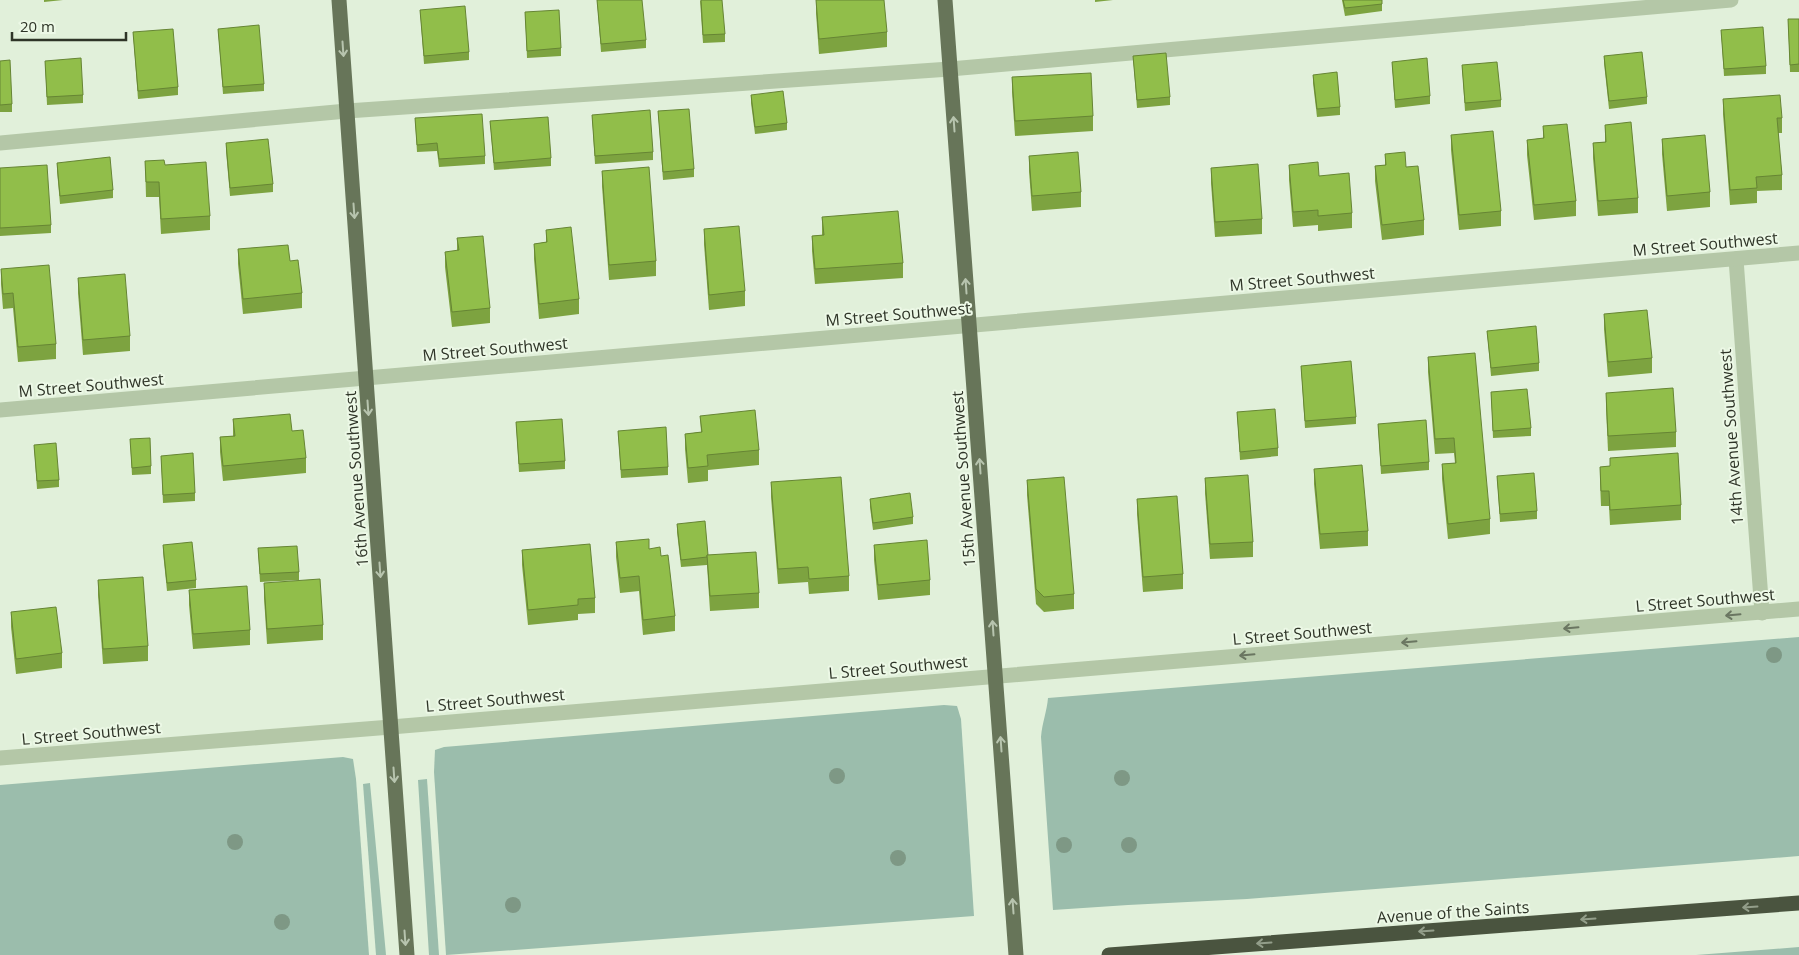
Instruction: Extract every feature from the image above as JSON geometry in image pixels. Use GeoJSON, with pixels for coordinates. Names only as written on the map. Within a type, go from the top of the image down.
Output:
{"type":"FeatureCollection","features":[{"type":"Feature","properties":{"kind":"highway","name":"Avenue of the Saints"},"geometry":{"type":"LineString","coordinates":[[1109,955],[1799,903]]}},
{"type":"Feature","properties":{"kind":"main road","name":"16th Avenue Southwest"},"geometry":{"type":"LineString","coordinates":[[339,0],[407,955]]}},
{"type":"Feature","properties":{"kind":"main road","name":"15th Avenue Southwest"},"geometry":{"type":"LineString","coordinates":[[945,0],[1016,955]]}},
{"type":"Feature","properties":{"kind":"street"},"geometry":{"type":"LineString","coordinates":[[0,143],[347,111],[950,70],[1731,0]]}},
{"type":"Feature","properties":{"kind":"street","name":"M Street Southwest"},"geometry":{"type":"LineString","coordinates":[[0,410],[1799,253]]}},
{"type":"Feature","properties":{"kind":"street","name":"14th Avenue Southwest"},"geometry":{"type":"LineString","coordinates":[[1736,259],[1762,613]]}},
{"type":"Feature","properties":{"kind":"street","name":"L Street Southwest"},"geometry":{"type":"LineString","coordinates":[[0,758],[1799,609]]}},
{"type":"Feature","properties":{"kind":"green space"},"geometry":{"type":"Polygon","coordinates":[[[1799,637],[1799,856],[1247,899],[1053,910],[1041,737],[1048,698],[1799,637]]]}},
{"type":"Feature","properties":{"kind":"green space"},"geometry":{"type":"Polygon","coordinates":[[[944,705],[957,706],[961,719],[974,916],[446,955],[434,772],[435,750],[444,747],[944,705]]]}},
{"type":"Feature","properties":{"kind":"green space"},"geometry":{"type":"Polygon","coordinates":[[[343,757],[353,759],[356,779],[369,955],[0,955],[0,785],[343,757]]]}},
{"type":"Feature","properties":{"kind":"green space"},"geometry":{"type":"Polygon","coordinates":[[[427,779],[439,955],[429,955],[418,780],[427,779]]]}},
{"type":"Feature","properties":{"kind":"green space"},"geometry":{"type":"Polygon","coordinates":[[[370,783],[386,955],[376,955],[363,784],[370,783]]]}},
{"type":"Feature","properties":{"kind":"green space"},"geometry":{"type":"Polygon","coordinates":[[[1799,947],[1799,955],[1696,955],[1799,947]]]}},
{"type":"Feature","properties":{"kind":"building"},"geometry":{"type":"Polygon","coordinates":[[[597,0],[642,0],[646,40],[601,44],[597,0]]]}},
{"type":"Feature","properties":{"kind":"building"},"geometry":{"type":"Polygon","coordinates":[[[701,0],[722,0],[725,34],[703,35],[701,0]]]}},
{"type":"Feature","properties":{"kind":"building"},"geometry":{"type":"Polygon","coordinates":[[[816,0],[884,0],[887,32],[819,39],[816,0]]]}},
{"type":"Feature","properties":{"kind":"building"},"geometry":{"type":"Polygon","coordinates":[[[1343,0],[1382,0],[1382,4],[1345,8],[1343,0]]]}},
{"type":"Feature","properties":{"kind":"building"},"geometry":{"type":"Polygon","coordinates":[[[465,6],[469,52],[424,56],[420,10],[465,6]]]}},
{"type":"Feature","properties":{"kind":"building"},"geometry":{"type":"Polygon","coordinates":[[[559,10],[561,48],[527,51],[525,12],[559,10]]]}},
{"type":"Feature","properties":{"kind":"building"},"geometry":{"type":"Polygon","coordinates":[[[1788,19],[1799,19],[1799,64],[1790,65],[1788,19]]]}},
{"type":"Feature","properties":{"kind":"building"},"geometry":{"type":"Polygon","coordinates":[[[259,25],[264,84],[223,87],[218,29],[259,25]]]}},
{"type":"Feature","properties":{"kind":"building"},"geometry":{"type":"Polygon","coordinates":[[[1763,27],[1766,66],[1724,69],[1721,30],[1763,27]]]}},
{"type":"Feature","properties":{"kind":"building"},"geometry":{"type":"Polygon","coordinates":[[[173,29],[178,87],[138,91],[133,32],[173,29]]]}},
{"type":"Feature","properties":{"kind":"building"},"geometry":{"type":"Polygon","coordinates":[[[1642,52],[1647,97],[1609,101],[1604,56],[1642,52]]]}},
{"type":"Feature","properties":{"kind":"building"},"geometry":{"type":"Polygon","coordinates":[[[1166,53],[1170,97],[1137,100],[1133,56],[1166,53]]]}},
{"type":"Feature","properties":{"kind":"building"},"geometry":{"type":"Polygon","coordinates":[[[81,58],[83,95],[47,97],[45,61],[81,58]]]}},
{"type":"Feature","properties":{"kind":"building"},"geometry":{"type":"Polygon","coordinates":[[[1427,58],[1430,96],[1395,100],[1392,62],[1427,58]]]}},
{"type":"Feature","properties":{"kind":"building"},"geometry":{"type":"Polygon","coordinates":[[[10,60],[12,104],[0,105],[0,61],[10,60]]]}},
{"type":"Feature","properties":{"kind":"building"},"geometry":{"type":"Polygon","coordinates":[[[1497,62],[1501,100],[1465,103],[1462,65],[1497,62]]]}},
{"type":"Feature","properties":{"kind":"building"},"geometry":{"type":"Polygon","coordinates":[[[1337,72],[1340,107],[1317,109],[1313,75],[1337,72]]]}},
{"type":"Feature","properties":{"kind":"building"},"geometry":{"type":"Polygon","coordinates":[[[1091,73],[1093,116],[1015,121],[1012,77],[1091,73]]]}},
{"type":"Feature","properties":{"kind":"building"},"geometry":{"type":"Polygon","coordinates":[[[783,91],[787,123],[755,127],[751,95],[783,91]]]}},
{"type":"Feature","properties":{"kind":"building"},"geometry":{"type":"Polygon","coordinates":[[[1780,95],[1782,118],[1777,118],[1782,175],[1756,177],[1757,188],[1730,190],[1723,99],[1780,95]]]}},
{"type":"Feature","properties":{"kind":"building"},"geometry":{"type":"Polygon","coordinates":[[[689,109],[694,169],[663,172],[658,111],[689,109]]]}},
{"type":"Feature","properties":{"kind":"building"},"geometry":{"type":"Polygon","coordinates":[[[650,110],[653,152],[595,156],[592,115],[650,110]]]}},
{"type":"Feature","properties":{"kind":"building"},"geometry":{"type":"Polygon","coordinates":[[[482,114],[485,156],[439,159],[437,143],[417,145],[415,118],[482,114]]]}},
{"type":"Feature","properties":{"kind":"building"},"geometry":{"type":"Polygon","coordinates":[[[548,117],[551,158],[494,163],[490,121],[548,117]]]}},
{"type":"Feature","properties":{"kind":"building"},"geometry":{"type":"Polygon","coordinates":[[[1631,122],[1638,198],[1598,201],[1593,143],[1606,142],[1605,125],[1631,122]]]}},
{"type":"Feature","properties":{"kind":"building"},"geometry":{"type":"Polygon","coordinates":[[[1567,124],[1576,201],[1534,205],[1527,140],[1544,138],[1543,126],[1567,124]]]}},
{"type":"Feature","properties":{"kind":"building"},"geometry":{"type":"Polygon","coordinates":[[[1493,131],[1501,211],[1459,215],[1451,135],[1493,131]]]}},
{"type":"Feature","properties":{"kind":"building"},"geometry":{"type":"Polygon","coordinates":[[[1705,135],[1710,192],[1667,196],[1662,139],[1705,135]]]}},
{"type":"Feature","properties":{"kind":"building"},"geometry":{"type":"Polygon","coordinates":[[[268,139],[273,184],[230,188],[226,143],[268,139]]]}},
{"type":"Feature","properties":{"kind":"building"},"geometry":{"type":"Polygon","coordinates":[[[1078,152],[1081,192],[1032,196],[1029,156],[1078,152]]]}},
{"type":"Feature","properties":{"kind":"building"},"geometry":{"type":"Polygon","coordinates":[[[1405,152],[1406,167],[1418,166],[1424,220],[1382,225],[1375,166],[1386,165],[1385,154],[1405,152]]]}},
{"type":"Feature","properties":{"kind":"building"},"geometry":{"type":"Polygon","coordinates":[[[110,157],[113,190],[60,196],[57,163],[110,157]]]}},
{"type":"Feature","properties":{"kind":"building"},"geometry":{"type":"Polygon","coordinates":[[[164,160],[165,165],[206,162],[210,216],[161,219],[159,182],[146,182],[145,161],[164,160]]]}},
{"type":"Feature","properties":{"kind":"building"},"geometry":{"type":"Polygon","coordinates":[[[1318,162],[1319,176],[1349,173],[1352,213],[1318,216],[1318,210],[1293,212],[1289,165],[1318,162]]]}},
{"type":"Feature","properties":{"kind":"building"},"geometry":{"type":"Polygon","coordinates":[[[1258,164],[1262,219],[1215,222],[1211,168],[1258,164]]]}},
{"type":"Feature","properties":{"kind":"building"},"geometry":{"type":"Polygon","coordinates":[[[47,165],[51,225],[0,228],[0,168],[47,165]]]}},
{"type":"Feature","properties":{"kind":"building"},"geometry":{"type":"Polygon","coordinates":[[[649,167],[656,261],[609,265],[602,171],[649,167]]]}},
{"type":"Feature","properties":{"kind":"building"},"geometry":{"type":"Polygon","coordinates":[[[898,211],[903,263],[815,269],[812,236],[824,235],[822,217],[898,211]]]}},
{"type":"Feature","properties":{"kind":"building"},"geometry":{"type":"Polygon","coordinates":[[[739,226],[745,291],[709,295],[704,229],[739,226]]]}},
{"type":"Feature","properties":{"kind":"building"},"geometry":{"type":"Polygon","coordinates":[[[571,227],[579,299],[539,304],[534,244],[547,242],[546,230],[571,227]]]}},
{"type":"Feature","properties":{"kind":"building"},"geometry":{"type":"Polygon","coordinates":[[[483,236],[490,308],[452,312],[445,252],[459,250],[457,238],[483,236]]]}},
{"type":"Feature","properties":{"kind":"building"},"geometry":{"type":"Polygon","coordinates":[[[288,245],[290,261],[298,260],[302,293],[243,299],[238,249],[288,245]]]}},
{"type":"Feature","properties":{"kind":"building"},"geometry":{"type":"Polygon","coordinates":[[[49,265],[56,344],[18,347],[13,293],[3,294],[1,269],[49,265]]]}},
{"type":"Feature","properties":{"kind":"building"},"geometry":{"type":"Polygon","coordinates":[[[125,274],[130,336],[83,340],[78,278],[125,274]]]}},
{"type":"Feature","properties":{"kind":"building"},"geometry":{"type":"Polygon","coordinates":[[[1647,310],[1652,358],[1608,362],[1604,314],[1647,310]]]}},
{"type":"Feature","properties":{"kind":"building"},"geometry":{"type":"Polygon","coordinates":[[[1536,326],[1539,363],[1491,368],[1487,331],[1536,326]]]}},
{"type":"Feature","properties":{"kind":"building"},"geometry":{"type":"Polygon","coordinates":[[[1475,353],[1490,519],[1448,524],[1442,464],[1456,463],[1454,438],[1435,439],[1428,357],[1475,353]]]}},
{"type":"Feature","properties":{"kind":"building"},"geometry":{"type":"Polygon","coordinates":[[[1351,361],[1356,417],[1305,421],[1301,366],[1351,361]]]}},
{"type":"Feature","properties":{"kind":"building"},"geometry":{"type":"Polygon","coordinates":[[[1673,388],[1676,432],[1608,436],[1606,393],[1673,388]]]}},
{"type":"Feature","properties":{"kind":"building"},"geometry":{"type":"Polygon","coordinates":[[[1527,389],[1531,428],[1493,431],[1491,392],[1527,389]]]}},
{"type":"Feature","properties":{"kind":"building"},"geometry":{"type":"Polygon","coordinates":[[[1275,409],[1278,448],[1240,452],[1237,412],[1275,409]]]}},
{"type":"Feature","properties":{"kind":"building"},"geometry":{"type":"Polygon","coordinates":[[[755,410],[759,450],[707,455],[708,466],[688,468],[685,434],[702,432],[700,416],[755,410]]]}},
{"type":"Feature","properties":{"kind":"building"},"geometry":{"type":"Polygon","coordinates":[[[290,414],[292,431],[303,430],[306,458],[223,466],[220,437],[235,436],[233,419],[290,414]]]}},
{"type":"Feature","properties":{"kind":"building"},"geometry":{"type":"Polygon","coordinates":[[[562,419],[565,461],[519,464],[516,422],[562,419]]]}},
{"type":"Feature","properties":{"kind":"building"},"geometry":{"type":"Polygon","coordinates":[[[1426,420],[1429,462],[1381,466],[1378,424],[1426,420]]]}},
{"type":"Feature","properties":{"kind":"building"},"geometry":{"type":"Polygon","coordinates":[[[666,427],[668,467],[621,470],[618,431],[666,427]]]}},
{"type":"Feature","properties":{"kind":"building"},"geometry":{"type":"Polygon","coordinates":[[[150,438],[151,466],[132,468],[130,439],[150,438]]]}},
{"type":"Feature","properties":{"kind":"building"},"geometry":{"type":"Polygon","coordinates":[[[56,443],[59,480],[37,481],[34,445],[56,443]]]}},
{"type":"Feature","properties":{"kind":"building"},"geometry":{"type":"Polygon","coordinates":[[[193,453],[195,493],[163,495],[161,456],[193,453]]]}},
{"type":"Feature","properties":{"kind":"building"},"geometry":{"type":"Polygon","coordinates":[[[1678,453],[1681,505],[1610,510],[1609,491],[1601,491],[1600,467],[1610,466],[1610,458],[1678,453]]]}},
{"type":"Feature","properties":{"kind":"building"},"geometry":{"type":"Polygon","coordinates":[[[1362,465],[1368,531],[1320,534],[1314,469],[1362,465]]]}},
{"type":"Feature","properties":{"kind":"building"},"geometry":{"type":"Polygon","coordinates":[[[1534,473],[1537,511],[1500,514],[1497,476],[1534,473]]]}},
{"type":"Feature","properties":{"kind":"building"},"geometry":{"type":"Polygon","coordinates":[[[1248,475],[1253,542],[1210,544],[1205,478],[1248,475]]]}},
{"type":"Feature","properties":{"kind":"building"},"geometry":{"type":"Polygon","coordinates":[[[841,477],[849,576],[809,579],[808,567],[778,569],[771,482],[841,477]]]}},
{"type":"Feature","properties":{"kind":"building"},"geometry":{"type":"Polygon","coordinates":[[[1064,477],[1074,594],[1044,597],[1036,589],[1027,480],[1064,477]]]}},
{"type":"Feature","properties":{"kind":"building"},"geometry":{"type":"Polygon","coordinates":[[[910,493],[913,517],[873,523],[870,499],[910,493]]]}},
{"type":"Feature","properties":{"kind":"building"},"geometry":{"type":"Polygon","coordinates":[[[1177,496],[1183,574],[1143,577],[1137,499],[1177,496]]]}},
{"type":"Feature","properties":{"kind":"building"},"geometry":{"type":"Polygon","coordinates":[[[705,521],[707,557],[681,560],[677,524],[705,521]]]}},
{"type":"Feature","properties":{"kind":"building"},"geometry":{"type":"Polygon","coordinates":[[[649,539],[649,549],[660,547],[661,556],[668,555],[675,616],[643,620],[639,576],[620,578],[616,542],[649,539]]]}},
{"type":"Feature","properties":{"kind":"building"},"geometry":{"type":"Polygon","coordinates":[[[927,540],[930,580],[878,585],[874,545],[927,540]]]}},
{"type":"Feature","properties":{"kind":"building"},"geometry":{"type":"Polygon","coordinates":[[[192,542],[196,580],[167,583],[163,545],[192,542]]]}},
{"type":"Feature","properties":{"kind":"building"},"geometry":{"type":"Polygon","coordinates":[[[590,544],[595,598],[578,599],[578,605],[528,610],[522,550],[590,544]]]}},
{"type":"Feature","properties":{"kind":"building"},"geometry":{"type":"Polygon","coordinates":[[[297,546],[299,572],[260,574],[258,548],[297,546]]]}},
{"type":"Feature","properties":{"kind":"building"},"geometry":{"type":"Polygon","coordinates":[[[756,552],[759,593],[710,596],[707,555],[756,552]]]}},
{"type":"Feature","properties":{"kind":"building"},"geometry":{"type":"Polygon","coordinates":[[[143,577],[148,646],[103,649],[98,580],[143,577]]]}},
{"type":"Feature","properties":{"kind":"building"},"geometry":{"type":"Polygon","coordinates":[[[320,579],[323,625],[267,629],[264,583],[320,579]]]}},
{"type":"Feature","properties":{"kind":"building"},"geometry":{"type":"Polygon","coordinates":[[[247,586],[250,630],[193,634],[189,590],[247,586]]]}},
{"type":"Feature","properties":{"kind":"building"},"geometry":{"type":"Polygon","coordinates":[[[56,607],[62,653],[16,659],[11,612],[56,607]]]}}]}
